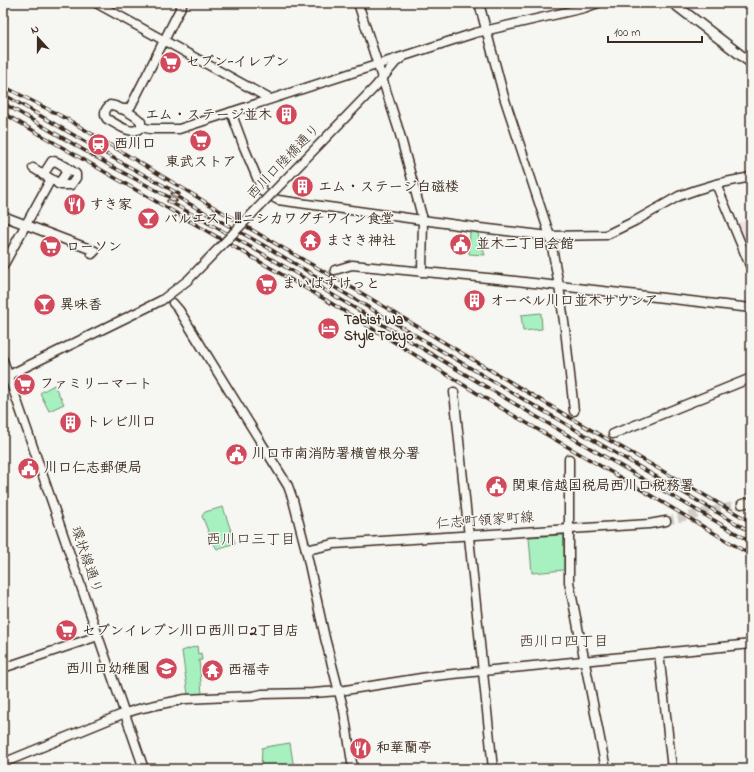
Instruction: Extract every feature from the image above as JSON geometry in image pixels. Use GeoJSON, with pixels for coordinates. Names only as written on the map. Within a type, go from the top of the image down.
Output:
{"type":"FeatureCollection","features":[{"type":"Feature","properties":{"kind":"main road"},"geometry":{"type":"LineString","coordinates":[[673,3],[751,63]]}},
{"type":"Feature","properties":{"kind":"street"},"geometry":{"type":"LineString","coordinates":[[96,3],[106,6],[270,99]]}},
{"type":"Feature","properties":{"kind":"street"},"geometry":{"type":"LineString","coordinates":[[122,109],[128,109],[132,103],[183,3]]}},
{"type":"Feature","properties":{"kind":"street"},"geometry":{"type":"LineString","coordinates":[[358,3],[399,131],[423,220],[422,272]]}},
{"type":"Feature","properties":{"kind":"street"},"geometry":{"type":"LineString","coordinates":[[479,3],[504,97],[550,236],[560,286],[574,411]]}},
{"type":"Feature","properties":{"kind":"street","name":"西川口陸橋通り"},"geometry":{"type":"LineString","coordinates":[[6,376],[162,300],[188,280],[382,79],[396,62],[404,56],[475,33],[584,8],[598,3]]}},
{"type":"Feature","properties":{"kind":"street"},"geometry":{"type":"LineString","coordinates":[[141,127],[150,129],[179,129],[404,56]]}},
{"type":"Feature","properties":{"kind":"street"},"geometry":{"type":"LineString","coordinates":[[132,103],[131,111],[133,115]]}},
{"type":"Feature","properties":{"kind":"street"},"geometry":{"type":"LineString","coordinates":[[115,106],[122,109],[139,119],[141,122],[141,127],[136,131],[129,131],[107,119],[105,112],[106,108],[115,106]]}},
{"type":"Feature","properties":{"kind":"street"},"geometry":{"type":"LineString","coordinates":[[231,112],[263,192],[278,200],[550,236],[606,235],[635,221],[679,196],[716,184],[751,177]]}},
{"type":"Feature","properties":{"kind":"street"},"geometry":{"type":"LineString","coordinates":[[33,168],[43,175],[60,184],[71,185],[76,178],[75,172],[56,161],[52,161],[43,175]]}},
{"type":"Feature","properties":{"kind":"street"},"geometry":{"type":"LineString","coordinates":[[60,184],[66,172],[65,166]]}},
{"type":"Feature","properties":{"kind":"street"},"geometry":{"type":"LineString","coordinates":[[3,266],[51,179]]}},
{"type":"Feature","properties":{"kind":"street"},"geometry":{"type":"LineString","coordinates":[[716,184],[751,268]]}},
{"type":"Feature","properties":{"kind":"street"},"geometry":{"type":"LineString","coordinates":[[3,216],[95,251],[92,254]]}},
{"type":"Feature","properties":{"kind":"street"},"geometry":{"type":"LineString","coordinates":[[335,270],[352,265],[498,279],[751,308]]}},
{"type":"Feature","properties":{"kind":"street"},"geometry":{"type":"LineString","coordinates":[[173,303],[179,310],[288,486],[306,550],[325,638],[344,711],[353,769]]}},
{"type":"Feature","properties":{"kind":"street","name":"環状線通り"},"geometry":{"type":"LineString","coordinates":[[3,360],[6,376],[144,769]]}},
{"type":"Feature","properties":{"kind":"street"},"geometry":{"type":"LineString","coordinates":[[613,434],[751,378]]}},
{"type":"Feature","properties":{"kind":"street"},"geometry":{"type":"LineString","coordinates":[[454,392],[493,769]]}},
{"type":"Feature","properties":{"kind":"street"},"geometry":{"type":"LineString","coordinates":[[569,459],[569,582],[606,769]]}},
{"type":"Feature","properties":{"kind":"street"},"geometry":{"type":"LineString","coordinates":[[742,504],[751,502]]}},
{"type":"Feature","properties":{"kind":"street","name":"仁志町領家町線"},"geometry":{"type":"LineString","coordinates":[[306,550],[334,544],[649,524],[666,521]]}},
{"type":"Feature","properties":{"kind":"street"},"geometry":{"type":"LineString","coordinates":[[3,668],[98,636]]}},
{"type":"Feature","properties":{"kind":"street"},"geometry":{"type":"LineString","coordinates":[[3,763],[125,713],[185,699],[339,691],[483,670],[751,644]]}},
{"type":"Feature","properties":{"kind":"street"},"geometry":{"type":"LineString","coordinates":[[659,653],[672,769]]}},
{"type":"Feature","properties":{"kind":"shaded area"},"geometry":{"type":"Polygon","coordinates":[[[751,218],[751,258],[737,224],[751,218]]]}},
{"type":"Feature","properties":{"kind":"green space"},"geometry":{"type":"Polygon","coordinates":[[[470,231],[477,231],[485,255],[469,254],[470,231]]]}},
{"type":"Feature","properties":{"kind":"green space"},"geometry":{"type":"Polygon","coordinates":[[[541,313],[542,329],[523,331],[521,315],[541,313]]]}},
{"type":"Feature","properties":{"kind":"green space"},"geometry":{"type":"Polygon","coordinates":[[[54,385],[64,404],[49,411],[40,393],[54,385]]]}},
{"type":"Feature","properties":{"kind":"green space"},"geometry":{"type":"Polygon","coordinates":[[[223,507],[235,543],[217,549],[212,541],[202,516],[205,512],[223,507]]]}},
{"type":"Feature","properties":{"kind":"green space"},"geometry":{"type":"Polygon","coordinates":[[[564,536],[564,570],[532,573],[529,538],[564,536]]]}},
{"type":"Feature","properties":{"kind":"green space"},"geometry":{"type":"Polygon","coordinates":[[[197,646],[198,654],[201,653],[202,660],[199,660],[202,694],[188,695],[182,651],[197,646]]]}},
{"type":"Feature","properties":{"kind":"green space"},"geometry":{"type":"Polygon","coordinates":[[[290,743],[294,769],[261,769],[262,748],[290,743]]]}},
{"type":"Feature","properties":{"kind":"tunnel"},"geometry":{"type":"LineString","coordinates":[[666,521],[742,504]]}},
{"type":"Feature","properties":{"kind":"railway"},"geometry":{"type":"LineString","coordinates":[[3,86],[67,119],[574,420],[751,522]]}},
{"type":"Feature","properties":{"kind":"railway"},"geometry":{"type":"LineString","coordinates":[[3,94],[179,194]]}},
{"type":"Feature","properties":{"kind":"railway"},"geometry":{"type":"LineString","coordinates":[[3,103],[111,166],[176,201]]}},
{"type":"Feature","properties":{"kind":"railway"},"geometry":{"type":"LineString","coordinates":[[3,113],[326,300],[501,408],[751,555]]}},
{"type":"Feature","properties":{"kind":"railway"},"geometry":{"type":"LineString","coordinates":[[172,194],[265,246],[751,532]]}},
{"type":"Feature","properties":{"kind":"railway"},"geometry":{"type":"LineString","coordinates":[[168,201],[296,273],[751,542]]}},
{"type":"Feature","properties":{"kind":"place","name":"セブン-イレブン"},"geometry":{"type":"Point","coordinates":[171,62]}},
{"type":"Feature","properties":{"kind":"place","name":"エム・ステージ並木"},"geometry":{"type":"Point","coordinates":[287,115]}},
{"type":"Feature","properties":{"kind":"place","name":"東武ストア"},"geometry":{"type":"Point","coordinates":[201,140]}},
{"type":"Feature","properties":{"kind":"place","name":"西川口"},"geometry":{"type":"Point","coordinates":[99,144]}},
{"type":"Feature","properties":{"kind":"place","name":"エム・ステージ白磁楼"},"geometry":{"type":"Point","coordinates":[302,187]}},
{"type":"Feature","properties":{"kind":"place","name":"すき家"},"geometry":{"type":"Point","coordinates":[74,205]}},
{"type":"Feature","properties":{"kind":"place","name":"バルエスト!!!ニシカワグチワイン食堂"},"geometry":{"type":"Point","coordinates":[149,219]}},
{"type":"Feature","properties":{"kind":"place","name":"まさき神社"},"geometry":{"type":"Point","coordinates":[311,241]}},
{"type":"Feature","properties":{"kind":"place","name":"並木二丁目会館"},"geometry":{"type":"Point","coordinates":[460,244]}},
{"type":"Feature","properties":{"kind":"place","name":"ローソン"},"geometry":{"type":"Point","coordinates":[51,247]}},
{"type":"Feature","properties":{"kind":"place","name":"まいばすけっと"},"geometry":{"type":"Point","coordinates":[266,284]}},
{"type":"Feature","properties":{"kind":"place","name":"オーベル川口並木サウシア"},"geometry":{"type":"Point","coordinates":[474,301]}},
{"type":"Feature","properties":{"kind":"place","name":"異味香"},"geometry":{"type":"Point","coordinates":[44,305]}},
{"type":"Feature","properties":{"kind":"place","name":"Tabist Wa Style Tokyo"},"geometry":{"type":"Point","coordinates":[328,328]}},
{"type":"Feature","properties":{"kind":"place","name":"ファミリーマート"},"geometry":{"type":"Point","coordinates":[24,384]}},
{"type":"Feature","properties":{"kind":"place","name":"トレビ川口"},"geometry":{"type":"Point","coordinates":[70,422]}},
{"type":"Feature","properties":{"kind":"place","name":"川口市南消防署横曽根分署"},"geometry":{"type":"Point","coordinates":[237,454]}},
{"type":"Feature","properties":{"kind":"place","name":"川口仁志郵便局"},"geometry":{"type":"Point","coordinates":[29,468]}},
{"type":"Feature","properties":{"kind":"place","name":"関東信越国税局西川口税務署"},"geometry":{"type":"Point","coordinates":[497,486]}},
{"type":"Feature","properties":{"kind":"place","name":"セブンイレブン川口西川口2丁目店"},"geometry":{"type":"Point","coordinates":[66,631]}},
{"type":"Feature","properties":{"kind":"place","name":"西川口幼稚園"},"geometry":{"type":"Point","coordinates":[166,669]}},
{"type":"Feature","properties":{"kind":"place","name":"西福寺"},"geometry":{"type":"Point","coordinates":[213,670]}},
{"type":"Feature","properties":{"kind":"place","name":"和華蘭亭"},"geometry":{"type":"Point","coordinates":[361,748]}},
{"type":"Feature","properties":{"kind":"district","name":"西川口三丁目"},"geometry":{"type":"Point","coordinates":[251,540]}},
{"type":"Feature","properties":{"kind":"district","name":"西川口四丁目"},"geometry":{"type":"Point","coordinates":[564,642]}}]}
